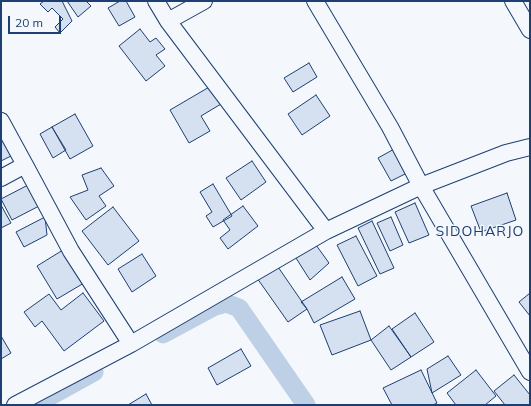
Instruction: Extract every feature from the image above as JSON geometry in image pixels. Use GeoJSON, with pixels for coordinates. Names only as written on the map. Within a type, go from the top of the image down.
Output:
{"type":"FeatureCollection","features":[{"type":"Feature","properties":{"kind":"street"},"geometry":{"type":"LineString","coordinates":[[156,1],[168,21],[326,231]]}},
{"type":"Feature","properties":{"kind":"street"},"geometry":{"type":"LineString","coordinates":[[168,21],[204,1]]}},
{"type":"Feature","properties":{"kind":"street"},"geometry":{"type":"LineString","coordinates":[[315,1],[390,127],[421,186],[530,372]]}},
{"type":"Feature","properties":{"kind":"street"},"geometry":{"type":"LineString","coordinates":[[513,1],[530,30]]}},
{"type":"Feature","properties":{"kind":"street"},"geometry":{"type":"LineString","coordinates":[[1,121],[72,250],[130,344]]}},
{"type":"Feature","properties":{"kind":"street"},"geometry":{"type":"LineString","coordinates":[[15,405],[130,344],[326,231],[421,186],[506,153],[530,147]]}},
{"type":"Feature","properties":{"kind":"street"},"geometry":{"type":"LineString","coordinates":[[1,178],[25,165]]}},
{"type":"Feature","properties":{"kind":"building"},"geometry":{"type":"Polygon","coordinates":[[[44,1],[62,1],[72,21],[60,33],[55,27],[63,19],[52,8],[48,12],[40,4],[44,1]]]}},
{"type":"Feature","properties":{"kind":"building"},"geometry":{"type":"Polygon","coordinates":[[[67,1],[86,1],[91,6],[78,17],[67,1]]]}},
{"type":"Feature","properties":{"kind":"building"},"geometry":{"type":"Polygon","coordinates":[[[120,1],[126,1],[135,17],[119,26],[108,8],[120,1]]]}},
{"type":"Feature","properties":{"kind":"building"},"geometry":{"type":"Polygon","coordinates":[[[140,29],[150,42],[156,38],[165,49],[156,55],[165,66],[146,81],[119,46],[140,29]]]}},
{"type":"Feature","properties":{"kind":"building"},"geometry":{"type":"Polygon","coordinates":[[[309,63],[317,77],[293,92],[284,78],[309,63]]]}},
{"type":"Feature","properties":{"kind":"building"},"geometry":{"type":"Polygon","coordinates":[[[211,86],[221,104],[201,116],[210,131],[189,143],[170,110],[211,86]]]}},
{"type":"Feature","properties":{"kind":"building"},"geometry":{"type":"Polygon","coordinates":[[[316,95],[330,116],[302,135],[288,114],[316,95]]]}},
{"type":"Feature","properties":{"kind":"building"},"geometry":{"type":"Polygon","coordinates":[[[75,114],[93,146],[70,159],[52,127],[75,114]]]}},
{"type":"Feature","properties":{"kind":"building"},"geometry":{"type":"Polygon","coordinates":[[[52,127],[66,150],[53,158],[40,134],[52,127]]]}},
{"type":"Feature","properties":{"kind":"building"},"geometry":{"type":"Polygon","coordinates":[[[1,129],[13,155],[1,161],[1,129]]]}},
{"type":"Feature","properties":{"kind":"building"},"geometry":{"type":"Polygon","coordinates":[[[396,148],[409,172],[391,181],[378,158],[396,148]]]}},
{"type":"Feature","properties":{"kind":"building"},"geometry":{"type":"Polygon","coordinates":[[[252,161],[266,182],[241,200],[226,178],[252,161]]]}},
{"type":"Feature","properties":{"kind":"building"},"geometry":{"type":"Polygon","coordinates":[[[101,168],[114,186],[99,196],[106,206],[86,220],[70,197],[88,190],[82,175],[101,168]]]}},
{"type":"Feature","properties":{"kind":"building"},"geometry":{"type":"Polygon","coordinates":[[[30,184],[41,205],[12,220],[1,199],[30,184]]]}},
{"type":"Feature","properties":{"kind":"building"},"geometry":{"type":"Polygon","coordinates":[[[213,184],[232,216],[213,227],[206,216],[212,212],[200,192],[213,184]]]}},
{"type":"Feature","properties":{"kind":"building"},"geometry":{"type":"Polygon","coordinates":[[[507,193],[516,220],[481,232],[471,206],[507,193]]]}},
{"type":"Feature","properties":{"kind":"building"},"geometry":{"type":"Polygon","coordinates":[[[415,203],[429,235],[409,243],[395,212],[415,203]]]}},
{"type":"Feature","properties":{"kind":"building"},"geometry":{"type":"Polygon","coordinates":[[[1,205],[11,223],[1,228],[1,205]]]}},
{"type":"Feature","properties":{"kind":"building"},"geometry":{"type":"Polygon","coordinates":[[[243,206],[258,226],[228,249],[220,238],[230,230],[223,220],[243,206]]]}},
{"type":"Feature","properties":{"kind":"building"},"geometry":{"type":"Polygon","coordinates":[[[113,207],[139,241],[108,265],[82,231],[113,207]]]}},
{"type":"Feature","properties":{"kind":"building"},"geometry":{"type":"Polygon","coordinates":[[[45,217],[47,235],[24,247],[16,232],[45,217]]]}},
{"type":"Feature","properties":{"kind":"building"},"geometry":{"type":"Polygon","coordinates":[[[391,217],[403,245],[390,251],[377,223],[391,217]]]}},
{"type":"Feature","properties":{"kind":"building"},"geometry":{"type":"Polygon","coordinates":[[[372,221],[394,268],[380,274],[358,228],[372,221]]]}},
{"type":"Feature","properties":{"kind":"building"},"geometry":{"type":"Polygon","coordinates":[[[356,236],[377,276],[358,286],[337,245],[356,236]]]}},
{"type":"Feature","properties":{"kind":"building"},"geometry":{"type":"Polygon","coordinates":[[[316,245],[329,263],[310,280],[296,258],[316,245]]]}},
{"type":"Feature","properties":{"kind":"building"},"geometry":{"type":"Polygon","coordinates":[[[63,250],[84,283],[57,299],[37,266],[63,250]]]}},
{"type":"Feature","properties":{"kind":"building"},"geometry":{"type":"Polygon","coordinates":[[[142,254],[156,276],[132,292],[118,269],[142,254]]]}},
{"type":"Feature","properties":{"kind":"building"},"geometry":{"type":"Polygon","coordinates":[[[276,264],[307,309],[288,322],[257,278],[276,264]]]}},
{"type":"Feature","properties":{"kind":"building"},"geometry":{"type":"Polygon","coordinates":[[[342,277],[355,299],[314,323],[307,309],[301,302],[342,277]]]}},
{"type":"Feature","properties":{"kind":"building"},"geometry":{"type":"Polygon","coordinates":[[[83,293],[104,321],[64,351],[42,321],[35,327],[24,312],[49,294],[61,310],[83,293]]]}},
{"type":"Feature","properties":{"kind":"building"},"geometry":{"type":"Polygon","coordinates":[[[530,293],[530,316],[519,302],[530,293]]]}},
{"type":"Feature","properties":{"kind":"building"},"geometry":{"type":"Polygon","coordinates":[[[360,311],[371,340],[332,355],[320,325],[360,311]]]}},
{"type":"Feature","properties":{"kind":"building"},"geometry":{"type":"Polygon","coordinates":[[[415,313],[434,342],[411,357],[392,329],[415,313]]]}},
{"type":"Feature","properties":{"kind":"building"},"geometry":{"type":"Polygon","coordinates":[[[389,326],[411,357],[391,370],[371,340],[389,326]]]}},
{"type":"Feature","properties":{"kind":"building"},"geometry":{"type":"Polygon","coordinates":[[[1,336],[11,353],[1,359],[1,336]]]}},
{"type":"Feature","properties":{"kind":"building"},"geometry":{"type":"Polygon","coordinates":[[[241,349],[251,366],[217,385],[208,368],[241,349]]]}},
{"type":"Feature","properties":{"kind":"building"},"geometry":{"type":"Polygon","coordinates":[[[448,356],[461,375],[432,393],[427,369],[448,356]]]}},
{"type":"Feature","properties":{"kind":"building"},"geometry":{"type":"Polygon","coordinates":[[[421,370],[437,403],[433,405],[392,405],[383,388],[421,370]]]}},
{"type":"Feature","properties":{"kind":"building"},"geometry":{"type":"Polygon","coordinates":[[[476,370],[496,396],[485,405],[456,405],[447,393],[476,370]]]}},
{"type":"Feature","properties":{"kind":"building"},"geometry":{"type":"Polygon","coordinates":[[[514,375],[530,395],[530,405],[505,405],[494,391],[514,375]]]}},
{"type":"Feature","properties":{"kind":"building"},"geometry":{"type":"Polygon","coordinates":[[[146,394],[152,405],[128,405],[146,394]]]}},
{"type":"Feature","properties":{"kind":"waterway"},"geometry":{"type":"LineString","coordinates":[[163,334],[215,306],[226,303],[239,308],[306,405]]}},
{"type":"Feature","properties":{"kind":"waterway"},"geometry":{"type":"LineString","coordinates":[[34,405],[94,372]]}},
{"type":"Feature","properties":{"kind":"district","name":"SIDOHARJO"},"geometry":{"type":"Point","coordinates":[480,232]}}]}
